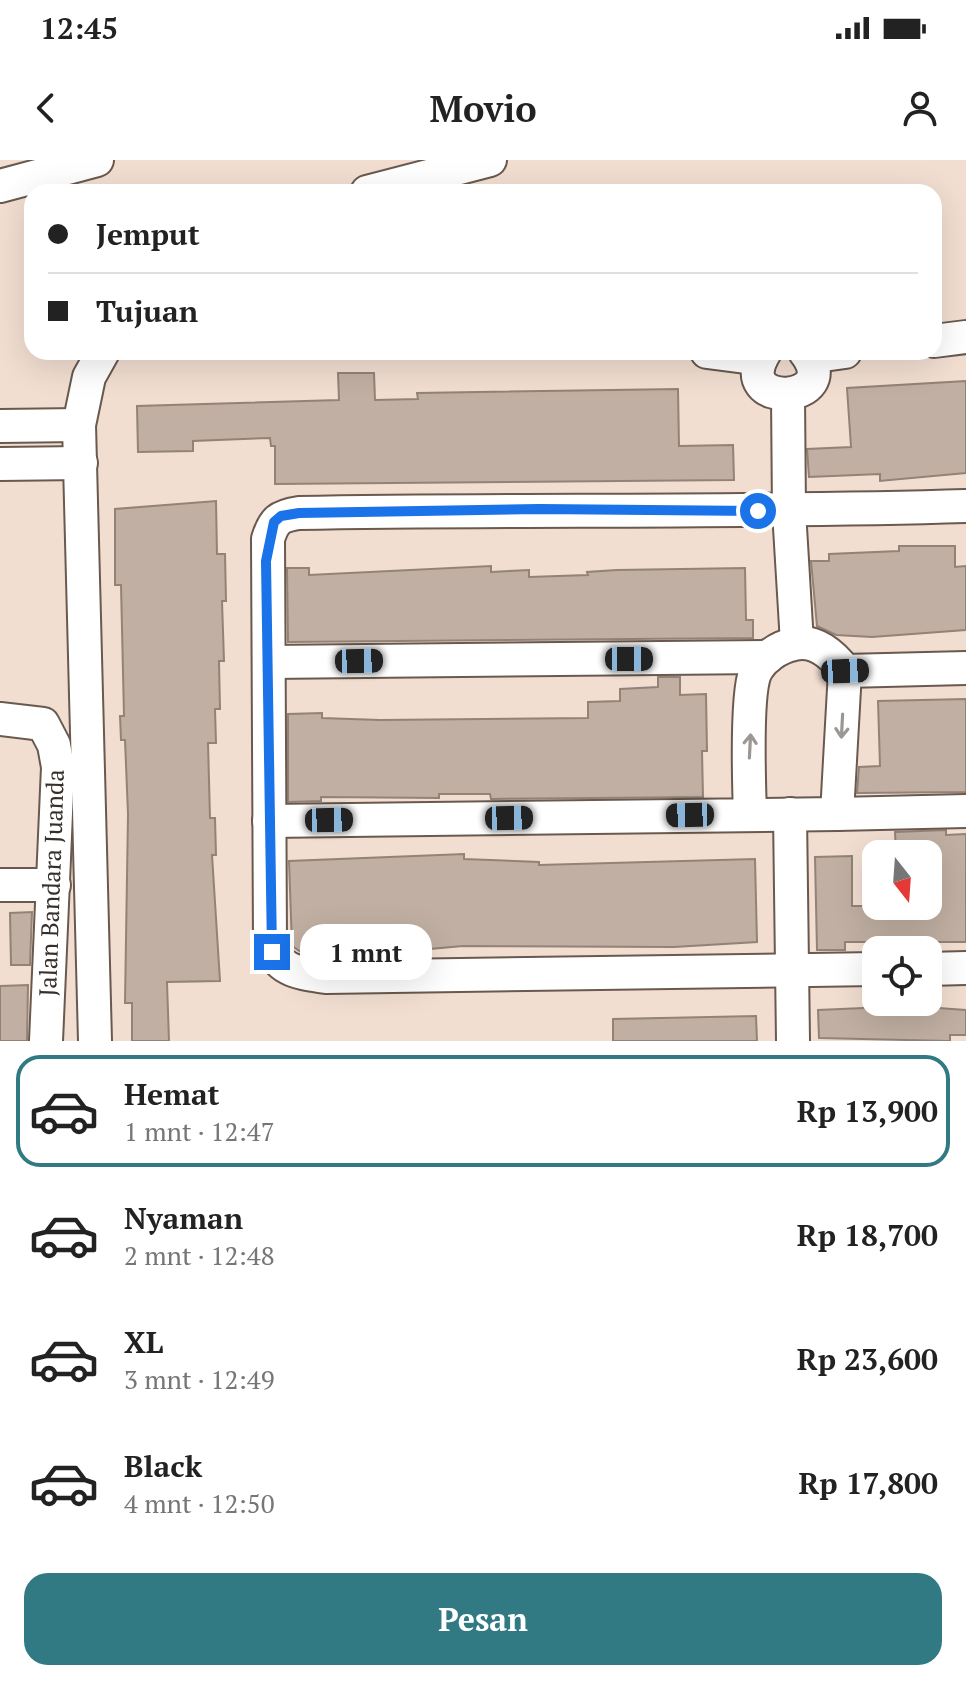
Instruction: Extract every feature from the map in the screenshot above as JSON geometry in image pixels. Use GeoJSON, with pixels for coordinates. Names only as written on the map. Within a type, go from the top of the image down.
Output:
{"type":"FeatureCollection","features":[{"type":"Feature","properties":{"kind":"street"},"geometry":{"type":"LineString","coordinates":[[0,186],[97,160]]}},
{"type":"Feature","properties":{"kind":"street"},"geometry":{"type":"LineString","coordinates":[[398,184],[490,160]]}},
{"type":"Feature","properties":{"kind":"street"},"geometry":{"type":"LineString","coordinates":[[942,340],[966,337]]}},
{"type":"Feature","properties":{"kind":"street"},"geometry":{"type":"LineString","coordinates":[[95,1041],[79,425],[89,377],[99,360]]}},
{"type":"Feature","properties":{"kind":"street"},"geometry":{"type":"LineString","coordinates":[[762,360],[759,368],[764,385],[779,396],[788,396],[804,389],[812,373],[809,360]]}},
{"type":"Feature","properties":{"kind":"street"},"geometry":{"type":"LineString","coordinates":[[788,396],[789,511],[797,643]]}},
{"type":"Feature","properties":{"kind":"street"},"geometry":{"type":"LineString","coordinates":[[0,426],[79,425]]}},
{"type":"Feature","properties":{"kind":"street"},"geometry":{"type":"LineString","coordinates":[[0,464],[81,463]]}},
{"type":"Feature","properties":{"kind":"street"},"geometry":{"type":"LineString","coordinates":[[862,969],[326,977],[294,972],[280,965],[270,942],[266,561],[274,522],[281,516],[539,509],[789,511],[966,506]]}},
{"type":"Feature","properties":{"kind":"street"},"geometry":{"type":"LineString","coordinates":[[269,662],[768,657],[797,643],[819,647],[845,671],[966,668]]}},
{"type":"Feature","properties":{"kind":"street"},"geometry":{"type":"LineString","coordinates":[[750,815],[754,678],[768,657]]}},
{"type":"Feature","properties":{"kind":"street"},"geometry":{"type":"LineString","coordinates":[[837,814],[845,671]]}},
{"type":"Feature","properties":{"kind":"street","name":"Jalan Bandara Juanda"},"geometry":{"type":"LineString","coordinates":[[0,719],[43,724],[54,745],[58,767],[46,1041]]}},
{"type":"Feature","properties":{"kind":"street"},"geometry":{"type":"LineString","coordinates":[[269,821],[966,811]]}},
{"type":"Feature","properties":{"kind":"street"},"geometry":{"type":"LineString","coordinates":[[790,814],[793,1041]]}},
{"type":"Feature","properties":{"kind":"street"},"geometry":{"type":"LineString","coordinates":[[0,885],[54,885]]}},
{"type":"Feature","properties":{"kind":"street"},"geometry":{"type":"LineString","coordinates":[[942,969],[966,968]]}},
{"type":"Feature","properties":{"kind":"building"},"geometry":{"type":"Polygon","coordinates":[[[338,373],[374,373],[375,400],[418,399],[417,393],[678,389],[679,446],[733,445],[734,480],[275,484],[275,446],[271,446],[270,438],[193,441],[193,451],[138,452],[137,406],[339,400],[338,373]]]}},
{"type":"Feature","properties":{"kind":"building"},"geometry":{"type":"Polygon","coordinates":[[[966,381],[966,473],[880,481],[880,474],[809,477],[807,449],[851,447],[847,388],[966,381]]]}},
{"type":"Feature","properties":{"kind":"building"},"geometry":{"type":"Polygon","coordinates":[[[216,501],[217,554],[225,554],[226,601],[222,601],[224,661],[219,661],[220,709],[215,709],[216,743],[208,743],[210,818],[215,818],[216,855],[212,855],[220,981],[167,982],[169,1041],[132,1041],[132,1003],[125,1003],[128,814],[125,740],[121,740],[120,716],[124,716],[121,585],[115,585],[115,509],[216,501]]]}},
{"type":"Feature","properties":{"kind":"building"},"geometry":{"type":"Polygon","coordinates":[[[899,546],[955,546],[955,567],[966,566],[966,630],[872,637],[836,635],[817,626],[811,561],[829,561],[829,554],[899,551],[899,546]]]}},
{"type":"Feature","properties":{"kind":"building"},"geometry":{"type":"Polygon","coordinates":[[[491,566],[491,572],[529,570],[529,577],[588,575],[587,572],[617,570],[745,568],[746,620],[753,620],[753,638],[288,642],[287,568],[309,568],[309,575],[491,566]]]}},
{"type":"Feature","properties":{"kind":"building"},"geometry":{"type":"Polygon","coordinates":[[[658,677],[680,677],[680,695],[706,694],[707,751],[702,751],[703,797],[491,799],[490,794],[439,794],[439,798],[321,797],[321,801],[288,802],[288,714],[322,713],[322,718],[380,720],[588,718],[588,702],[620,701],[620,689],[658,687],[658,677]]]}},
{"type":"Feature","properties":{"kind":"building"},"geometry":{"type":"Polygon","coordinates":[[[966,699],[966,792],[857,793],[859,767],[880,766],[878,701],[966,699]]]}},
{"type":"Feature","properties":{"kind":"building"},"geometry":{"type":"Polygon","coordinates":[[[946,830],[946,835],[966,834],[966,942],[942,942],[942,936],[862,936],[862,942],[845,942],[845,950],[817,950],[815,857],[852,856],[852,906],[862,906],[862,920],[942,920],[942,840],[895,840],[895,832],[946,830]]]}},
{"type":"Feature","properties":{"kind":"building"},"geometry":{"type":"Polygon","coordinates":[[[464,854],[464,859],[539,862],[539,865],[755,859],[757,942],[674,947],[463,946],[430,949],[431,954],[328,957],[304,954],[292,946],[289,861],[464,854]]]}},
{"type":"Feature","properties":{"kind":"building"},"geometry":{"type":"Polygon","coordinates":[[[32,912],[30,965],[11,965],[10,913],[32,912]]]}},
{"type":"Feature","properties":{"kind":"building"},"geometry":{"type":"Polygon","coordinates":[[[28,985],[27,1041],[0,1041],[0,986],[28,985]]]}},
{"type":"Feature","properties":{"kind":"building"},"geometry":{"type":"Polygon","coordinates":[[[862,1008],[862,1016],[942,1016],[942,1008],[966,1010],[966,1035],[950,1035],[950,1041],[819,1038],[818,1010],[862,1008]]]}},
{"type":"Feature","properties":{"kind":"building"},"geometry":{"type":"Polygon","coordinates":[[[756,1016],[757,1041],[613,1041],[613,1019],[756,1016]]]}},
{"type":"Feature","properties":{"kind":"route"},"geometry":{"type":"LineString","coordinates":[[272,952],[266,561],[268,539],[274,522],[281,516],[299,513],[539,509],[758,511]]}}]}
